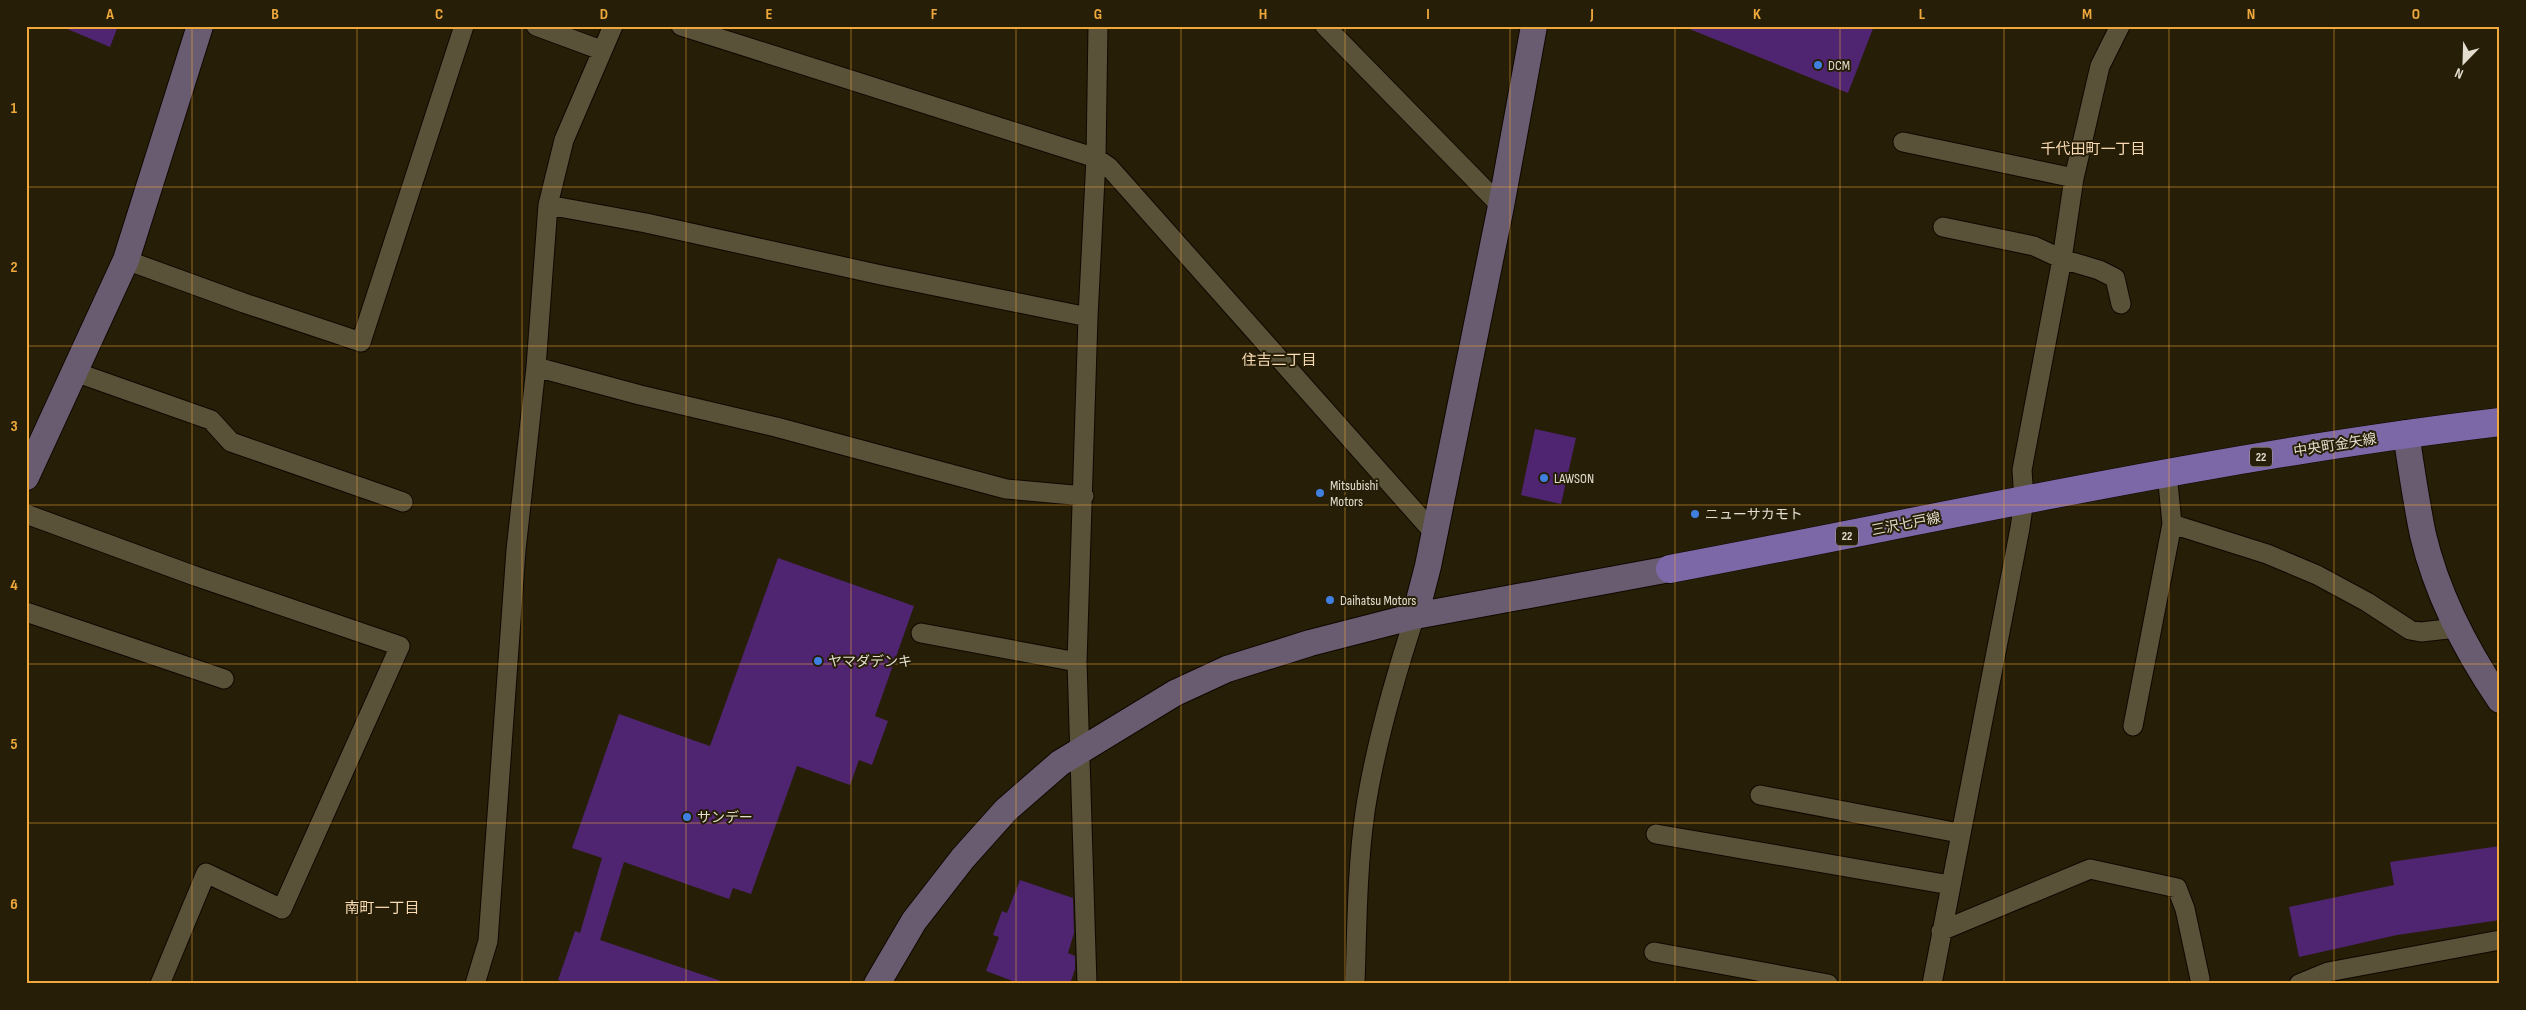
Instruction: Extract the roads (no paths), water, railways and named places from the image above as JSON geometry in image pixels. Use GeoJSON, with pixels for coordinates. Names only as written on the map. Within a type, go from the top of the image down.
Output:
{"type":"FeatureCollection","features":[{"type":"Feature","properties":{"kind":"main road","name":"中央町金矢線"},"geometry":{"type":"LineString","coordinates":[[2024,500],[2167,473],[2406,433],[2500,422]]}},
{"type":"Feature","properties":{"kind":"main road","name":"三沢七戸線"},"geometry":{"type":"LineString","coordinates":[[1670,569],[2024,500]]}},
{"type":"Feature","properties":{"kind":"street"},"geometry":{"type":"LineString","coordinates":[[26,477],[126,260],[200,26]]}},
{"type":"Feature","properties":{"kind":"street"},"geometry":{"type":"LineString","coordinates":[[126,260],[244,303],[361,342],[464,26]]}},
{"type":"Feature","properties":{"kind":"street"},"geometry":{"type":"LineString","coordinates":[[536,26],[601,50]]}},
{"type":"Feature","properties":{"kind":"street"},"geometry":{"type":"LineString","coordinates":[[475,984],[488,941],[516,550],[536,367],[548,205],[564,140],[601,50],[613,26]]}},
{"type":"Feature","properties":{"kind":"street"},"geometry":{"type":"LineString","coordinates":[[681,26],[1096,158],[1109,167],[1434,533]]}},
{"type":"Feature","properties":{"kind":"street"},"geometry":{"type":"LineString","coordinates":[[1087,984],[1078,662],[1088,316],[1096,158],[1098,26]]}},
{"type":"Feature","properties":{"kind":"street"},"geometry":{"type":"LineString","coordinates":[[1325,26],[1501,206]]}},
{"type":"Feature","properties":{"kind":"street"},"geometry":{"type":"LineString","coordinates":[[1355,984],[1359,864],[1365,811],[1391,690],[1415,616],[1434,533],[1501,206],[1534,26]]}},
{"type":"Feature","properties":{"kind":"street"},"geometry":{"type":"LineString","coordinates":[[1932,984],[1959,833],[2020,528],[2024,500],[2022,470],[2062,259],[2074,178],[2100,66],[2120,26]]}},
{"type":"Feature","properties":{"kind":"street"},"geometry":{"type":"LineString","coordinates":[[1903,142],[2074,178]]}},
{"type":"Feature","properties":{"kind":"street"},"geometry":{"type":"LineString","coordinates":[[548,205],[646,223],[881,274],[1088,316]]}},
{"type":"Feature","properties":{"kind":"street"},"geometry":{"type":"LineString","coordinates":[[1943,227],[2034,246],[2062,259],[2099,270],[2114,278],[2121,304]]}},
{"type":"Feature","properties":{"kind":"street"},"geometry":{"type":"LineString","coordinates":[[536,367],[640,395],[776,427],[1006,489],[1084,496]]}},
{"type":"Feature","properties":{"kind":"street"},"geometry":{"type":"LineString","coordinates":[[75,372],[211,420],[231,442],[403,502]]}},
{"type":"Feature","properties":{"kind":"street"},"geometry":{"type":"LineString","coordinates":[[2406,433],[2424,537],[2437,578],[2457,628],[2482,674],[2500,700]]}},
{"type":"Feature","properties":{"kind":"street"},"geometry":{"type":"LineString","coordinates":[[2133,726],[2172,524],[2167,473]]}},
{"type":"Feature","properties":{"kind":"street"},"geometry":{"type":"LineString","coordinates":[[26,514],[195,576],[400,646],[282,909],[206,873],[160,984]]}},
{"type":"Feature","properties":{"kind":"street"},"geometry":{"type":"LineString","coordinates":[[2172,524],[2267,554],[2317,575],[2367,602],[2410,630],[2422,632],[2457,628]]}},
{"type":"Feature","properties":{"kind":"street"},"geometry":{"type":"LineString","coordinates":[[877,984],[914,921],[963,858],[1006,810],[1060,763],[1175,693],[1227,668],[1310,643],[1415,616],[1670,569]]}},
{"type":"Feature","properties":{"kind":"street"},"geometry":{"type":"LineString","coordinates":[[26,612],[224,679]]}},
{"type":"Feature","properties":{"kind":"street"},"geometry":{"type":"LineString","coordinates":[[921,633],[1078,662]]}},
{"type":"Feature","properties":{"kind":"street"},"geometry":{"type":"LineString","coordinates":[[1760,795],[1959,833]]}},
{"type":"Feature","properties":{"kind":"street"},"geometry":{"type":"LineString","coordinates":[[1656,834],[1950,885]]}},
{"type":"Feature","properties":{"kind":"street"},"geometry":{"type":"LineString","coordinates":[[1941,931],[2090,869],[2177,888],[2185,909],[2200,980]]}},
{"type":"Feature","properties":{"kind":"street"},"geometry":{"type":"LineString","coordinates":[[2299,984],[2328,972],[2500,940]]}},
{"type":"Feature","properties":{"kind":"street"},"geometry":{"type":"LineString","coordinates":[[1654,952],[1828,984]]}},
{"type":"Feature","properties":{"kind":"place","name":"DCM"},"geometry":{"type":"Point","coordinates":[1818,65]}},
{"type":"Feature","properties":{"kind":"place","name":"LAWSON"},"geometry":{"type":"Point","coordinates":[1544,478]}},
{"type":"Feature","properties":{"kind":"place","name":"Mitsubishi Motors"},"geometry":{"type":"Point","coordinates":[1320,493]}},
{"type":"Feature","properties":{"kind":"place","name":"ニューサカモト"},"geometry":{"type":"Point","coordinates":[1695,514]}},
{"type":"Feature","properties":{"kind":"place","name":"Daihatsu Motors"},"geometry":{"type":"Point","coordinates":[1330,600]}},
{"type":"Feature","properties":{"kind":"place","name":"ヤマダデンキ"},"geometry":{"type":"Point","coordinates":[818,661]}},
{"type":"Feature","properties":{"kind":"place","name":"サンデー"},"geometry":{"type":"Point","coordinates":[687,817]}},
{"type":"Feature","properties":{"kind":"district","name":"千代田町一丁目"},"geometry":{"type":"Point","coordinates":[2093,149]}},
{"type":"Feature","properties":{"kind":"district","name":"住吉二丁目"},"geometry":{"type":"Point","coordinates":[1279,360]}},
{"type":"Feature","properties":{"kind":"district","name":"南町一丁目"},"geometry":{"type":"Point","coordinates":[382,908]}}]}
